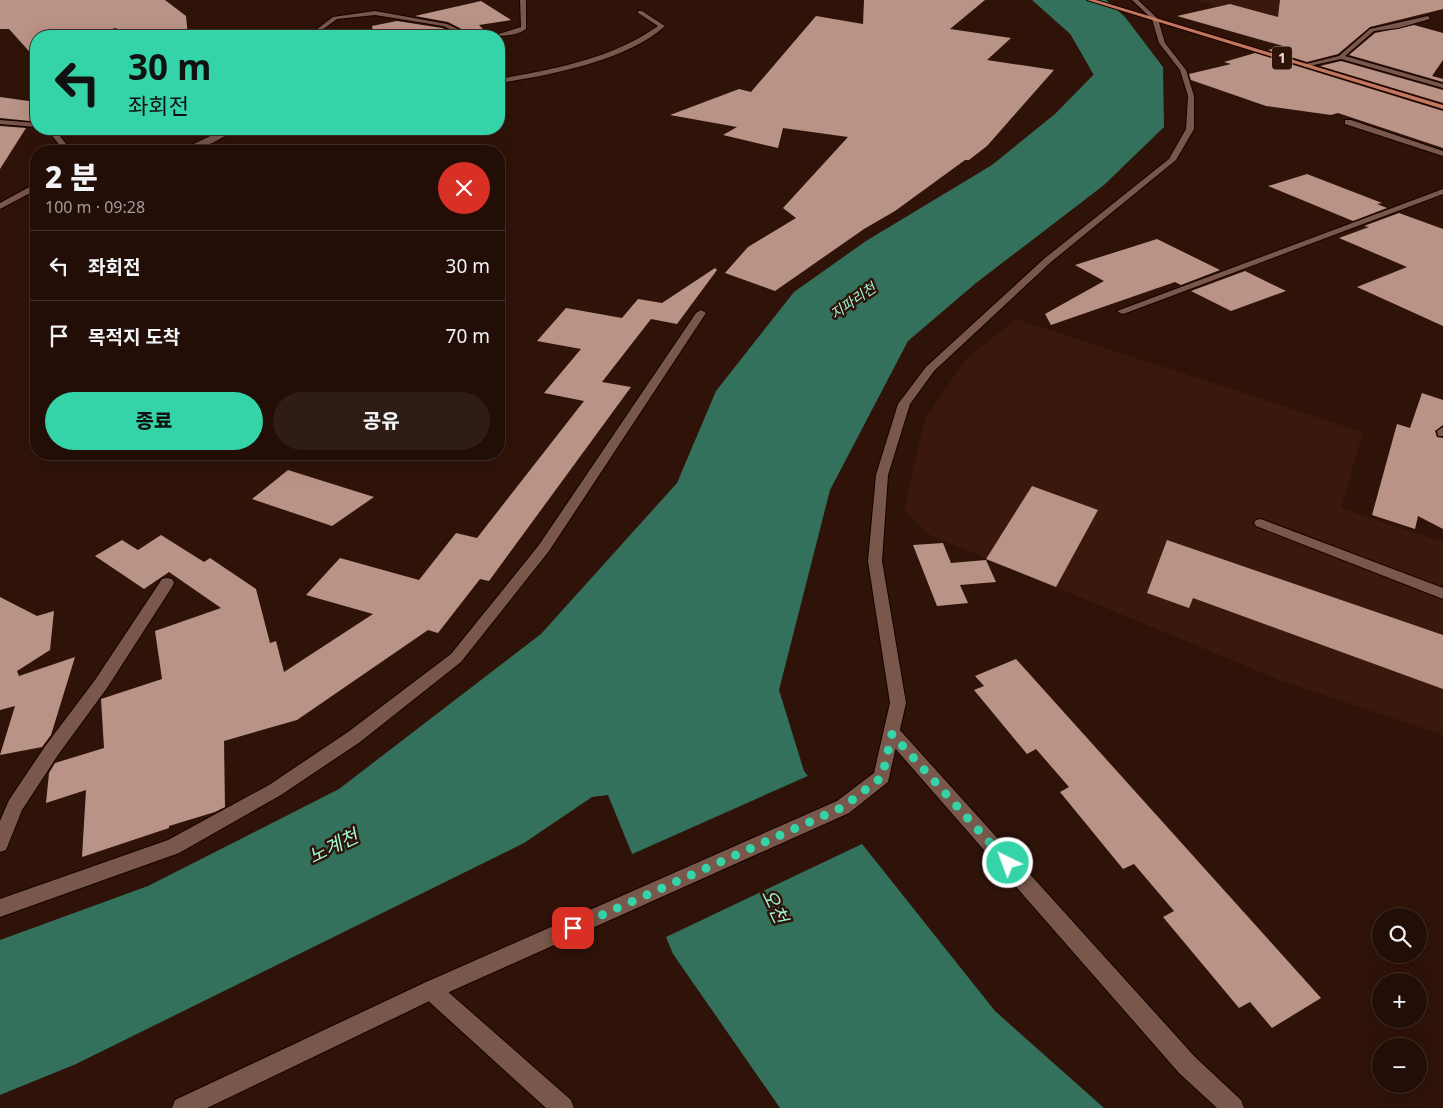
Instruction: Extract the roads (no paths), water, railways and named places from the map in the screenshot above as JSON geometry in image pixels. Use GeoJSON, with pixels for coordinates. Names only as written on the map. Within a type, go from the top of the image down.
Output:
{"type":"FeatureCollection","features":[{"type":"Feature","properties":{"kind":"main road","name":"1"},"geometry":{"type":"LineString","coordinates":[[1090,0],[1443,107]]}},
{"type":"Feature","properties":{"kind":"street"},"geometry":{"type":"LineString","coordinates":[[505,34],[520,31],[524,28],[523,0]]}},
{"type":"Feature","properties":{"kind":"street"},"geometry":{"type":"LineString","coordinates":[[183,1108],[431,990],[843,807],[882,777],[898,703],[875,561],[882,475],[904,404],[930,369],[1048,260],[1172,160],[1190,129],[1192,96],[1183,70],[1162,43],[1154,19],[1135,0]]}},
{"type":"Feature","properties":{"kind":"street"},"geometry":{"type":"LineString","coordinates":[[505,80],[548,72],[595,58],[640,40],[662,26],[640,12]]}},
{"type":"Feature","properties":{"kind":"street"},"geometry":{"type":"LineString","coordinates":[[319,30],[335,18],[375,13],[439,23],[456,30]]}},
{"type":"Feature","properties":{"kind":"street"},"geometry":{"type":"LineString","coordinates":[[1305,65],[1340,57],[1372,30],[1398,26],[1428,18]]}},
{"type":"Feature","properties":{"kind":"street"},"geometry":{"type":"LineString","coordinates":[[1340,57],[1443,86]]}},
{"type":"Feature","properties":{"kind":"street"},"geometry":{"type":"LineString","coordinates":[[0,122],[30,124]]}},
{"type":"Feature","properties":{"kind":"street"},"geometry":{"type":"LineString","coordinates":[[1348,122],[1443,154]]}},
{"type":"Feature","properties":{"kind":"street"},"geometry":{"type":"LineString","coordinates":[[55,135],[63,145]]}},
{"type":"Feature","properties":{"kind":"street"},"geometry":{"type":"LineString","coordinates":[[200,145],[219,135]]}},
{"type":"Feature","properties":{"kind":"street"},"geometry":{"type":"LineString","coordinates":[[0,206],[30,190]]}},
{"type":"Feature","properties":{"kind":"street"},"geometry":{"type":"LineString","coordinates":[[1122,311],[1443,191]]}},
{"type":"Feature","properties":{"kind":"street"},"geometry":{"type":"LineString","coordinates":[[0,908],[182,842],[275,790],[354,738],[456,658],[544,548],[701,313]]}},
{"type":"Feature","properties":{"kind":"street"},"geometry":{"type":"LineString","coordinates":[[1261,523],[1443,594]]}},
{"type":"Feature","properties":{"kind":"street"},"geometry":{"type":"LineString","coordinates":[[0,844],[15,806],[52,750],[101,684],[167,582]]}},
{"type":"Feature","properties":{"kind":"street"},"geometry":{"type":"LineString","coordinates":[[892,734],[1187,1064],[1232,1108]]}},
{"type":"Feature","properties":{"kind":"street"},"geometry":{"type":"LineString","coordinates":[[431,990],[563,1108]]}},
{"type":"Feature","properties":{"kind":"water"},"geometry":{"type":"Polygon","coordinates":[[[1032,0],[1106,0],[1125,17],[1163,67],[1164,127],[1104,185],[976,283],[908,341],[830,490],[779,690],[804,771],[995,1011],[1104,1108],[780,1108],[673,954],[608,795],[592,797],[524,843],[76,1064],[0,1095],[0,940],[148,886],[339,789],[541,634],[677,483],[716,391],[794,292],[866,241],[992,165],[1055,114],[1104,64],[1032,0]]]}},
{"type":"Feature","properties":{"kind":"waterway","name":"지파리천"},"geometry":{"type":"LineString","coordinates":[[1054,0],[1078,27],[1108,77],[1093,123],[1084,135]]}},
{"type":"Feature","properties":{"kind":"water label","name":"노계천"},"geometry":{"type":"Point","coordinates":[333,846]}},
{"type":"Feature","properties":{"kind":"water label","name":"오천"},"geometry":{"type":"Point","coordinates":[775,906]}}]}
